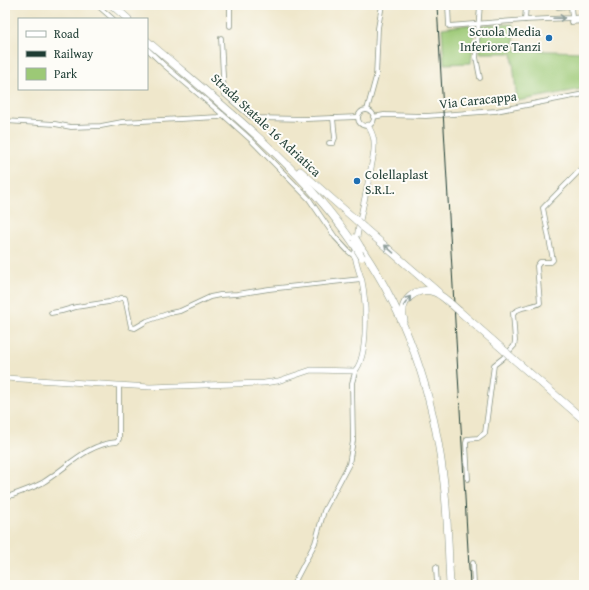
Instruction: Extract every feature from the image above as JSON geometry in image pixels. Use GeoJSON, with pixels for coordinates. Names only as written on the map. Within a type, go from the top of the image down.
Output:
{"type":"FeatureCollection","features":[{"type":"Feature","properties":{"kind":"highway"},"geometry":{"type":"LineString","coordinates":[[106,5],[121,18]]}},
{"type":"Feature","properties":{"kind":"highway"},"geometry":{"type":"LineString","coordinates":[[112,5],[127,18]]}},
{"type":"Feature","properties":{"kind":"highway","name":"Strada Statale 16 Adriatica"},"geometry":{"type":"LineString","coordinates":[[148,36],[300,171],[326,200],[354,241],[359,257],[389,304],[413,360],[426,402],[436,451],[446,585]]}},
{"type":"Feature","properties":{"kind":"highway","name":"Strada Statale 16 Adriatica"},"geometry":{"type":"LineString","coordinates":[[148,42],[287,164],[326,206],[361,248],[379,276],[409,340],[423,377],[437,432],[443,477],[450,585]]}},
{"type":"Feature","properties":{"kind":"highway"},"geometry":{"type":"LineString","coordinates":[[300,171],[358,219],[363,227],[584,420]]}},
{"type":"Feature","properties":{"kind":"highway"},"geometry":{"type":"LineString","coordinates":[[423,377],[419,358],[402,314],[403,307],[412,294],[420,291],[434,292],[450,303]]}},
{"type":"Feature","properties":{"kind":"street"},"geometry":{"type":"LineString","coordinates":[[97,5],[112,18]]}},
{"type":"Feature","properties":{"kind":"street"},"geometry":{"type":"LineString","coordinates":[[230,5],[230,26]]}},
{"type":"Feature","properties":{"kind":"street"},"geometry":{"type":"LineString","coordinates":[[367,110],[376,77],[378,28],[382,5]]}},
{"type":"Feature","properties":{"kind":"street"},"geometry":{"type":"LineString","coordinates":[[448,5],[449,26],[584,17]]}},
{"type":"Feature","properties":{"kind":"street"},"geometry":{"type":"LineString","coordinates":[[480,5],[476,57],[480,78]]}},
{"type":"Feature","properties":{"kind":"street"},"geometry":{"type":"LineString","coordinates":[[525,20],[526,5]]}},
{"type":"Feature","properties":{"kind":"street"},"geometry":{"type":"LineString","coordinates":[[558,5],[558,7],[579,5]]}},
{"type":"Feature","properties":{"kind":"street"},"geometry":{"type":"LineString","coordinates":[[569,6],[572,22],[584,21]]}},
{"type":"Feature","properties":{"kind":"street"},"geometry":{"type":"LineString","coordinates":[[221,38],[224,94],[251,117],[282,119],[358,117]]}},
{"type":"Feature","properties":{"kind":"street"},"geometry":{"type":"LineString","coordinates":[[148,50],[242,131],[308,199],[335,237],[348,252],[359,257]]}},
{"type":"Feature","properties":{"kind":"street","name":"Via Caracappa"},"geometry":{"type":"LineString","coordinates":[[373,117],[384,115],[426,116],[496,111],[584,94]]}},
{"type":"Feature","properties":{"kind":"street"},"geometry":{"type":"LineString","coordinates":[[293,585],[315,543],[324,511],[349,464],[353,441],[352,383],[362,354],[365,337],[364,302],[359,257],[358,219],[368,185],[374,144],[373,134],[368,126],[360,124],[358,117],[362,111],[367,110]]}},
{"type":"Feature","properties":{"kind":"street"},"geometry":{"type":"LineString","coordinates":[[367,110],[373,117],[372,122],[368,126]]}},
{"type":"Feature","properties":{"kind":"street"},"geometry":{"type":"LineString","coordinates":[[5,121],[55,124],[71,127],[101,126],[122,122],[219,117],[222,114]]}},
{"type":"Feature","properties":{"kind":"street"},"geometry":{"type":"LineString","coordinates":[[329,143],[333,143],[335,138],[333,118]]}},
{"type":"Feature","properties":{"kind":"street"},"geometry":{"type":"LineString","coordinates":[[468,479],[466,443],[467,440],[478,438],[485,433],[494,365],[514,346],[513,313],[517,309],[534,306],[540,303],[537,266],[540,262],[551,262],[553,260],[543,208],[584,166]]}},
{"type":"Feature","properties":{"kind":"street"},"geometry":{"type":"LineString","coordinates":[[51,313],[76,306],[109,302],[125,298],[131,327],[135,328],[147,321],[170,312],[180,311],[210,297],[318,283],[362,279]]}},
{"type":"Feature","properties":{"kind":"street"},"geometry":{"type":"LineString","coordinates":[[5,378],[118,386],[157,387],[264,383],[278,381],[310,370],[352,372],[356,369]]}},
{"type":"Feature","properties":{"kind":"street"},"geometry":{"type":"LineString","coordinates":[[5,498],[41,484],[94,448],[104,444],[117,442],[119,440],[118,386]]}},
{"type":"Feature","properties":{"kind":"street"},"geometry":{"type":"LineString","coordinates":[[473,563],[474,585]]}},
{"type":"Feature","properties":{"kind":"street"},"geometry":{"type":"LineString","coordinates":[[436,567],[437,585]]}},
{"type":"Feature","properties":{"kind":"green space"},"geometry":{"type":"Polygon","coordinates":[[[473,24],[475,27],[471,63],[444,64],[442,28],[473,24]]]}},
{"type":"Feature","properties":{"kind":"green space"},"geometry":{"type":"Polygon","coordinates":[[[513,24],[515,50],[584,52],[584,87],[582,89],[517,101],[512,53],[480,53],[481,25],[513,24]]]}},
{"type":"Feature","properties":{"kind":"railway"},"geometry":{"type":"LineString","coordinates":[[437,5],[470,585]]}},
{"type":"Feature","properties":{"kind":"place","name":"Scuola Media Inferiore Tanzi"},"geometry":{"type":"Point","coordinates":[549,38]}},
{"type":"Feature","properties":{"kind":"place","name":"Colellaplast S.R.L."},"geometry":{"type":"Point","coordinates":[357,181]}}]}
